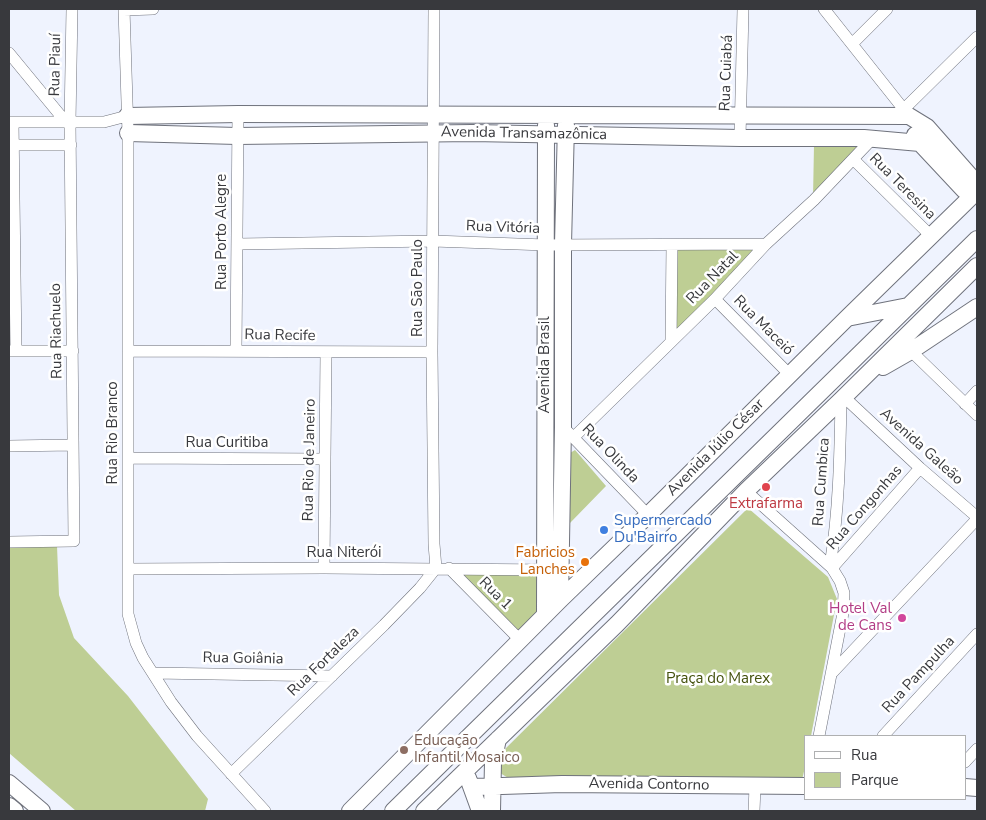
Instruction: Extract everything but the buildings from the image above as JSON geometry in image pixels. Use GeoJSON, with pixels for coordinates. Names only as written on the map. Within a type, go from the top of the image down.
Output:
{"type":"FeatureCollection","features":[{"type":"Feature","properties":{"kind":"street","name":"Rua Piauí"},"geometry":{"type":"LineString","coordinates":[[68,121],[72,9]]}},
{"type":"Feature","properties":{"kind":"street"},"geometry":{"type":"LineString","coordinates":[[124,9],[152,9]]}},
{"type":"Feature","properties":{"kind":"street","name":"Rua Rio Branco"},"geometry":{"type":"LineString","coordinates":[[124,9],[128,133],[128,614],[131,628],[143,658],[171,702],[198,736],[265,811]]}},
{"type":"Feature","properties":{"kind":"street","name":"Rua São Paulo"},"geometry":{"type":"LineString","coordinates":[[434,9],[432,352],[434,544],[436,568]]}},
{"type":"Feature","properties":{"kind":"street","name":"Rua Cuiabá"},"geometry":{"type":"LineString","coordinates":[[740,138],[743,9]]}},
{"type":"Feature","properties":{"kind":"street"},"geometry":{"type":"LineString","coordinates":[[824,9],[853,43],[906,113],[920,143],[964,190],[976,193],[972,178],[927,127],[906,113]]}},
{"type":"Feature","properties":{"kind":"street"},"geometry":{"type":"LineString","coordinates":[[853,43],[887,9]]}},
{"type":"Feature","properties":{"kind":"street"},"geometry":{"type":"LineString","coordinates":[[906,113],[977,38]]}},
{"type":"Feature","properties":{"kind":"street"},"geometry":{"type":"LineString","coordinates":[[9,53],[68,121]]}},
{"type":"Feature","properties":{"kind":"street","name":"Avenida Transamazônica"},"geometry":{"type":"LineString","coordinates":[[127,116],[433,114],[740,116],[906,113]]}},
{"type":"Feature","properties":{"kind":"street","name":"Rua Porto Alegre"},"geometry":{"type":"LineString","coordinates":[[236,350],[238,114]]}},
{"type":"Feature","properties":{"kind":"street","name":"Avenida Brasil"},"geometry":{"type":"LineString","coordinates":[[546,115],[545,424],[552,570],[560,600]]}},
{"type":"Feature","properties":{"kind":"street","name":"Avenida Brasil"},"geometry":{"type":"LineString","coordinates":[[545,615],[568,432],[562,244],[566,115]]}},
{"type":"Feature","properties":{"kind":"street"},"geometry":{"type":"LineString","coordinates":[[73,351],[12,351],[13,145],[11,122],[104,122],[127,116]]}},
{"type":"Feature","properties":{"kind":"street","name":"Rua Riachuelo"},"geometry":{"type":"LineString","coordinates":[[9,542],[74,541],[71,145],[68,121]]}},
{"type":"Feature","properties":{"kind":"street"},"geometry":{"type":"LineString","coordinates":[[104,122],[128,133]]}},
{"type":"Feature","properties":{"kind":"street","name":"Avenida Transamazônica"},"geometry":{"type":"LineString","coordinates":[[128,133],[238,136],[433,133],[566,134],[740,138],[874,138],[920,143]]}},
{"type":"Feature","properties":{"kind":"street","name":"Rua Natal"},"geometry":{"type":"LineString","coordinates":[[568,432],[671,342],[715,299],[766,244],[814,200],[874,138]]}},
{"type":"Feature","properties":{"kind":"street"},"geometry":{"type":"LineString","coordinates":[[13,145],[71,145]]}},
{"type":"Feature","properties":{"kind":"street","name":"Rua Teresina"},"geometry":{"type":"LineString","coordinates":[[853,159],[930,236]]}},
{"type":"Feature","properties":{"kind":"street","name":"Avenida Júlio César"},"geometry":{"type":"LineString","coordinates":[[350,811],[560,600],[976,193]]}},
{"type":"Feature","properties":{"kind":"street"},"geometry":{"type":"LineString","coordinates":[[393,811],[977,239]]}},
{"type":"Feature","properties":{"kind":"street","name":"Rua Vitória"},"geometry":{"type":"LineString","coordinates":[[238,244],[433,241],[546,245],[766,244]]}},
{"type":"Feature","properties":{"kind":"street"},"geometry":{"type":"LineString","coordinates":[[671,342],[672,245]]}},
{"type":"Feature","properties":{"kind":"street"},"geometry":{"type":"LineString","coordinates":[[424,811],[617,624],[746,491],[843,399],[977,266]]}},
{"type":"Feature","properties":{"kind":"street","name":"Rua Maceió"},"geometry":{"type":"LineString","coordinates":[[715,299],[790,375]]}},
{"type":"Feature","properties":{"kind":"street"},"geometry":{"type":"LineString","coordinates":[[847,318],[908,306]]}},
{"type":"Feature","properties":{"kind":"street"},"geometry":{"type":"LineString","coordinates":[[863,378],[911,351],[977,307]]}},
{"type":"Feature","properties":{"kind":"street","name":"Rua Recife"},"geometry":{"type":"LineString","coordinates":[[128,351],[432,352]]}},
{"type":"Feature","properties":{"kind":"street"},"geometry":{"type":"LineString","coordinates":[[911,351],[977,415]]}},
{"type":"Feature","properties":{"kind":"street","name":"Rua Rio de Janeiro"},"geometry":{"type":"LineString","coordinates":[[324,568],[326,352]]}},
{"type":"Feature","properties":{"kind":"street"},"geometry":{"type":"LineString","coordinates":[[965,404],[977,391]]}},
{"type":"Feature","properties":{"kind":"street","name":"Avenida Galeão"},"geometry":{"type":"LineString","coordinates":[[843,399],[977,518]]}},
{"type":"Feature","properties":{"kind":"street","name":"Rua Cumbica"},"geometry":{"type":"LineString","coordinates":[[831,567],[843,399]]}},
{"type":"Feature","properties":{"kind":"street","name":"Rua Olinda"},"geometry":{"type":"LineString","coordinates":[[545,424],[568,432],[648,516]]}},
{"type":"Feature","properties":{"kind":"street"},"geometry":{"type":"LineString","coordinates":[[9,446],[73,445]]}},
{"type":"Feature","properties":{"kind":"street","name":"Rua Curitiba"},"geometry":{"type":"LineString","coordinates":[[128,458],[325,458]]}},
{"type":"Feature","properties":{"kind":"street","name":"Rua Congonhas"},"geometry":{"type":"LineString","coordinates":[[831,567],[920,468]]}},
{"type":"Feature","properties":{"kind":"street"},"geometry":{"type":"LineString","coordinates":[[746,491],[831,567],[840,581],[844,599],[819,735]]}},
{"type":"Feature","properties":{"kind":"street"},"geometry":{"type":"LineString","coordinates":[[831,674],[977,518]]}},
{"type":"Feature","properties":{"kind":"street","name":"Rua Fortaleza"},"geometry":{"type":"LineString","coordinates":[[231,774],[420,588],[436,568]]}},
{"type":"Feature","properties":{"kind":"street","name":"Rua Niterói"},"geometry":{"type":"LineString","coordinates":[[128,569],[449,568],[552,570]]}},
{"type":"Feature","properties":{"kind":"street","name":"Rua 1"},"geometry":{"type":"LineString","coordinates":[[449,568],[520,641]]}},
{"type":"Feature","properties":{"kind":"street","name":"Rua Pampulha"},"geometry":{"type":"LineString","coordinates":[[884,735],[977,634]]}},
{"type":"Feature","properties":{"kind":"street","name":"Rua Goiânia"},"geometry":{"type":"LineString","coordinates":[[154,673],[332,676]]}},
{"type":"Feature","properties":{"kind":"street"},"geometry":{"type":"LineString","coordinates":[[492,811],[493,762],[499,737]]}},
{"type":"Feature","properties":{"kind":"street"},"geometry":{"type":"LineString","coordinates":[[966,761],[977,749]]}},
{"type":"Feature","properties":{"kind":"street"},"geometry":{"type":"LineString","coordinates":[[466,772],[480,811]]}},
{"type":"Feature","properties":{"kind":"street"},"geometry":{"type":"LineString","coordinates":[[9,783],[42,811]]}},
{"type":"Feature","properties":{"kind":"street"},"geometry":{"type":"LineString","coordinates":[[492,811],[506,795],[521,786]]}},
{"type":"Feature","properties":{"kind":"street","name":"Avenida Contorno"},"geometry":{"type":"LineString","coordinates":[[472,787],[804,786]]}},
{"type":"Feature","properties":{"kind":"street"},"geometry":{"type":"LineString","coordinates":[[754,811],[755,787]]}},
{"type":"Feature","properties":{"kind":"street"},"geometry":{"type":"LineString","coordinates":[[9,806],[15,811]]}},
{"type":"Feature","properties":{"kind":"green space"},"geometry":{"type":"Polygon","coordinates":[[[863,143],[813,198],[814,145],[863,143]]]}},
{"type":"Feature","properties":{"kind":"green space"},"geometry":{"type":"Polygon","coordinates":[[[673,245],[767,245],[671,338],[673,245]]]}},
{"type":"Feature","properties":{"kind":"green space"},"geometry":{"type":"Polygon","coordinates":[[[575,450],[606,486],[570,523],[570,453],[575,450]]]}},
{"type":"Feature","properties":{"kind":"green space","name":"Praça do Marex"},"geometry":{"type":"Polygon","coordinates":[[[748,508],[828,577],[837,599],[811,735],[804,735],[804,771],[802,780],[510,779],[500,773],[498,764],[503,751],[748,508]]]}},
{"type":"Feature","properties":{"kind":"green space"},"geometry":{"type":"Polygon","coordinates":[[[9,545],[57,546],[59,595],[74,638],[128,696],[208,799],[205,811],[76,811],[9,753],[9,545]]]}},
{"type":"Feature","properties":{"kind":"green space"},"geometry":{"type":"Polygon","coordinates":[[[463,574],[540,575],[540,614],[520,634],[463,574]]]}},
{"type":"Feature","properties":{"kind":"place","name":"Extrafarma"},"geometry":{"type":"Point","coordinates":[766,487]}},
{"type":"Feature","properties":{"kind":"place","name":"Supermercado Du'Bairro"},"geometry":{"type":"Point","coordinates":[604,530]}},
{"type":"Feature","properties":{"kind":"place","name":"Fabricios Lanches"},"geometry":{"type":"Point","coordinates":[585,562]}},
{"type":"Feature","properties":{"kind":"place","name":"Hotel Val de Cans"},"geometry":{"type":"Point","coordinates":[902,618]}},
{"type":"Feature","properties":{"kind":"place","name":"Educação Infantil Mosaico"},"geometry":{"type":"Point","coordinates":[404,750]}}]}
